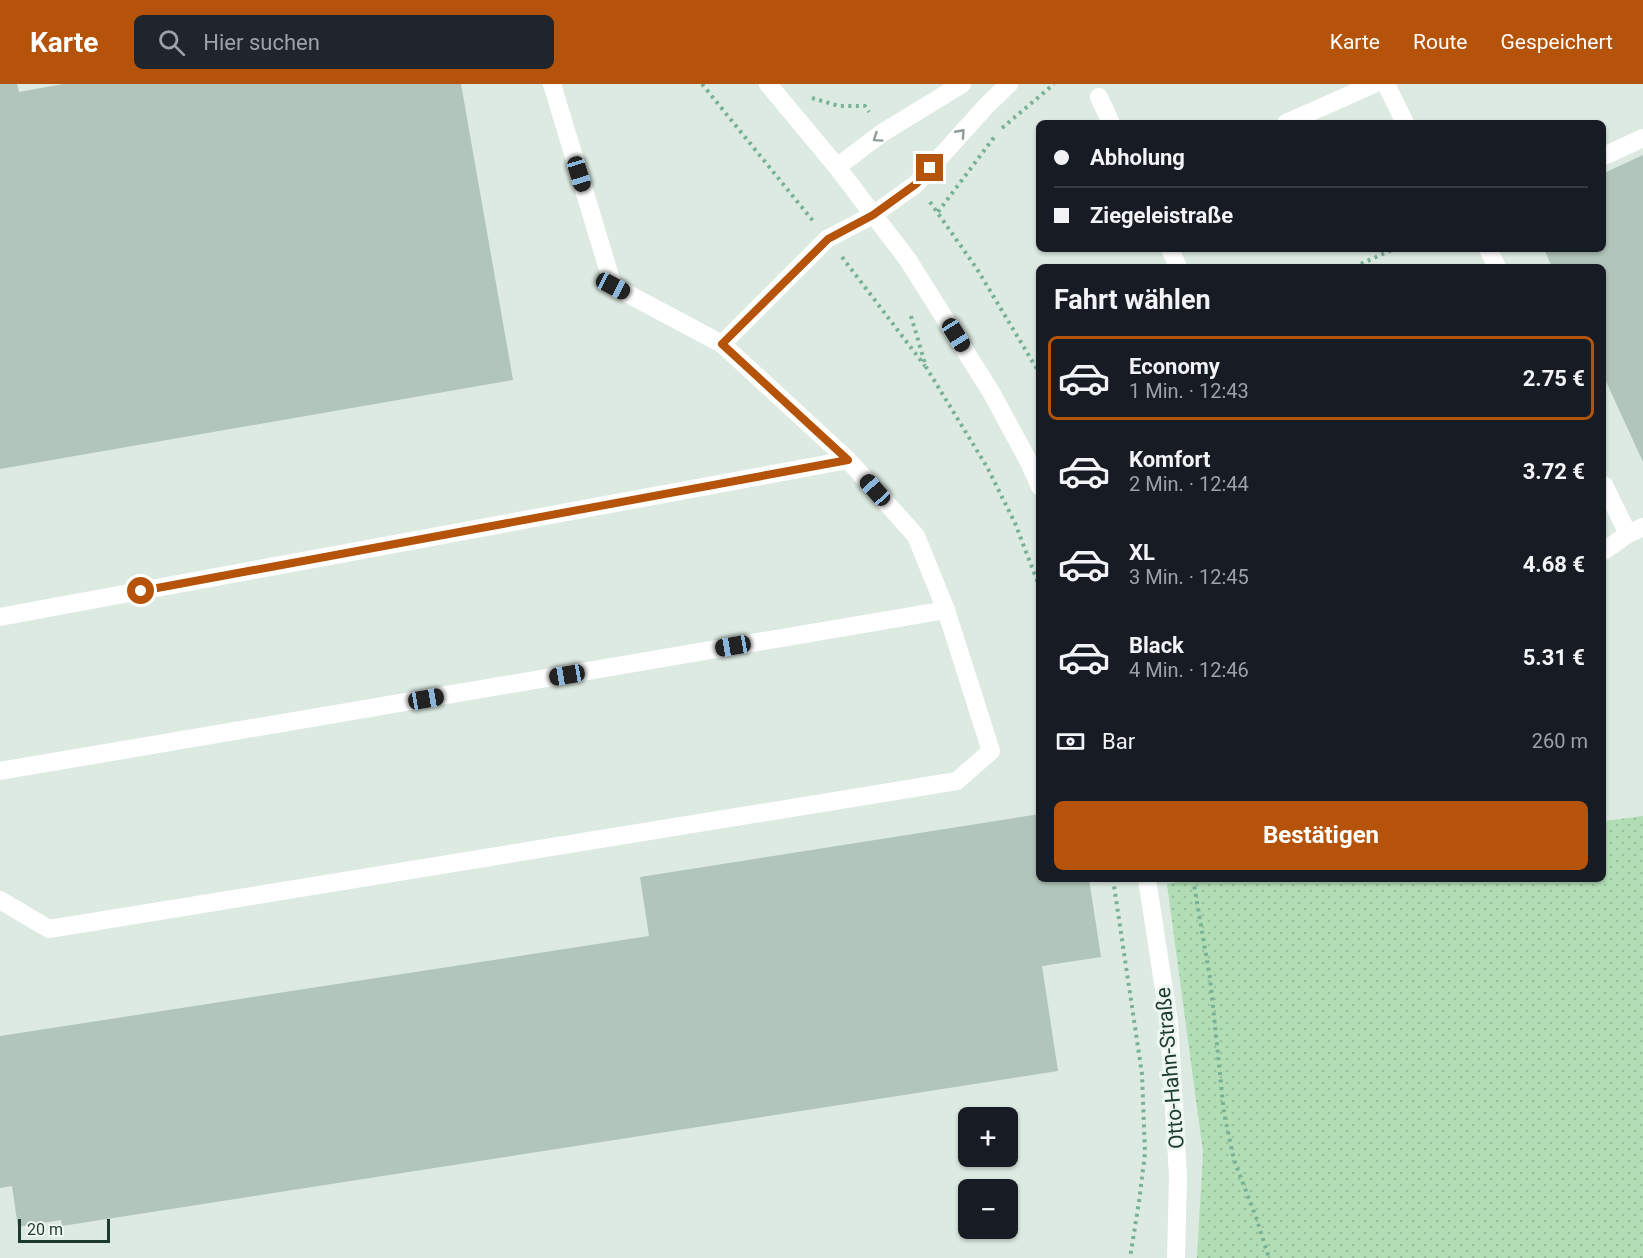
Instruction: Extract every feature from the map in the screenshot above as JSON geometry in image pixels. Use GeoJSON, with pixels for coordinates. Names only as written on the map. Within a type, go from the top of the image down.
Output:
{"type":"FeatureCollection","features":[{"type":"Feature","properties":{"kind":"street"},"geometry":{"type":"LineString","coordinates":[[0,900],[49,929],[957,781],[991,751],[946,610],[916,536],[848,460],[722,344],[613,286],[552,84]]}},
{"type":"Feature","properties":{"kind":"street"},"geometry":{"type":"LineString","coordinates":[[768,84],[837,167],[908,260],[991,392],[1036,478]]}},
{"type":"Feature","properties":{"kind":"street"},"geometry":{"type":"LineString","coordinates":[[837,167],[882,133],[962,84]]}},
{"type":"Feature","properties":{"kind":"street"},"geometry":{"type":"LineString","coordinates":[[722,344],[828,239],[873,215],[916,184],[987,105],[1009,84]]}},
{"type":"Feature","properties":{"kind":"street"},"geometry":{"type":"LineString","coordinates":[[1293,120],[1374,84]]}},
{"type":"Feature","properties":{"kind":"street"},"geometry":{"type":"LineString","coordinates":[[1386,84],[1404,120]]}},
{"type":"Feature","properties":{"kind":"street"},"geometry":{"type":"LineString","coordinates":[[1099,97],[1110,120]]}},
{"type":"Feature","properties":{"kind":"street"},"geometry":{"type":"LineString","coordinates":[[1606,155],[1643,138]]}},
{"type":"Feature","properties":{"kind":"street"},"geometry":{"type":"LineString","coordinates":[[0,617],[848,460]]}},
{"type":"Feature","properties":{"kind":"street"},"geometry":{"type":"LineString","coordinates":[[1606,488],[1635,531],[1606,550]]}},
{"type":"Feature","properties":{"kind":"street"},"geometry":{"type":"LineString","coordinates":[[0,771],[946,610]]}},
{"type":"Feature","properties":{"kind":"street","name":"Otto-Hahn-Straße"},"geometry":{"type":"LineString","coordinates":[[1147,882],[1169,1022],[1178,1176],[1176,1258]]}},
{"type":"Feature","properties":{"kind":"path"},"geometry":{"type":"LineString","coordinates":[[938,212],[999,131],[1054,84]]}},
{"type":"Feature","properties":{"kind":"path"},"geometry":{"type":"LineString","coordinates":[[805,91],[811,98],[839,106],[866,106],[882,133]]}},
{"type":"Feature","properties":{"kind":"path"},"geometry":{"type":"LineString","coordinates":[[916,184],[977,269],[1036,367]]}},
{"type":"Feature","properties":{"kind":"path"},"geometry":{"type":"LineString","coordinates":[[1361,264],[1387,252]]}},
{"type":"Feature","properties":{"kind":"path"},"geometry":{"type":"LineString","coordinates":[[908,309],[913,319],[926,367],[987,467],[1015,523],[1036,578]]}},
{"type":"Feature","properties":{"kind":"path"},"geometry":{"type":"LineString","coordinates":[[1113,882],[1142,1074],[1144,1153],[1130,1258]]}},
{"type":"Feature","properties":{"kind":"path"},"geometry":{"type":"LineString","coordinates":[[1194,882],[1210,978],[1224,1113],[1234,1160],[1269,1258]]}},
{"type":"Feature","properties":{"kind":"green space"},"geometry":{"type":"Polygon","coordinates":[[[1643,816],[1643,1258],[1197,1258],[1203,1152],[1167,884],[1179,882],[1606,882],[1606,821],[1643,816]]]}},
{"type":"Feature","properties":{"kind":"building"},"geometry":{"type":"Polygon","coordinates":[[[0,84],[17,84],[19,92],[63,84],[461,84],[513,380],[0,469],[0,84]]]}},
{"type":"Feature","properties":{"kind":"building"},"geometry":{"type":"Polygon","coordinates":[[[1643,155],[1643,462],[1606,381],[1606,264],[1551,264],[1545,252],[1606,252],[1606,172],[1643,155]]]}},
{"type":"Feature","properties":{"kind":"building"},"geometry":{"type":"Polygon","coordinates":[[[1036,815],[1036,882],[1089,882],[1101,957],[1042,966],[1058,1071],[62,1226],[61,1220],[18,1227],[12,1186],[0,1188],[0,1036],[649,936],[640,877],[1036,815]]]}},
{"type":"Feature","properties":{"kind":"route"},"geometry":{"type":"LineString","coordinates":[[141,591],[848,460],[722,344],[828,239],[873,215],[916,184],[930,168]]}}]}
